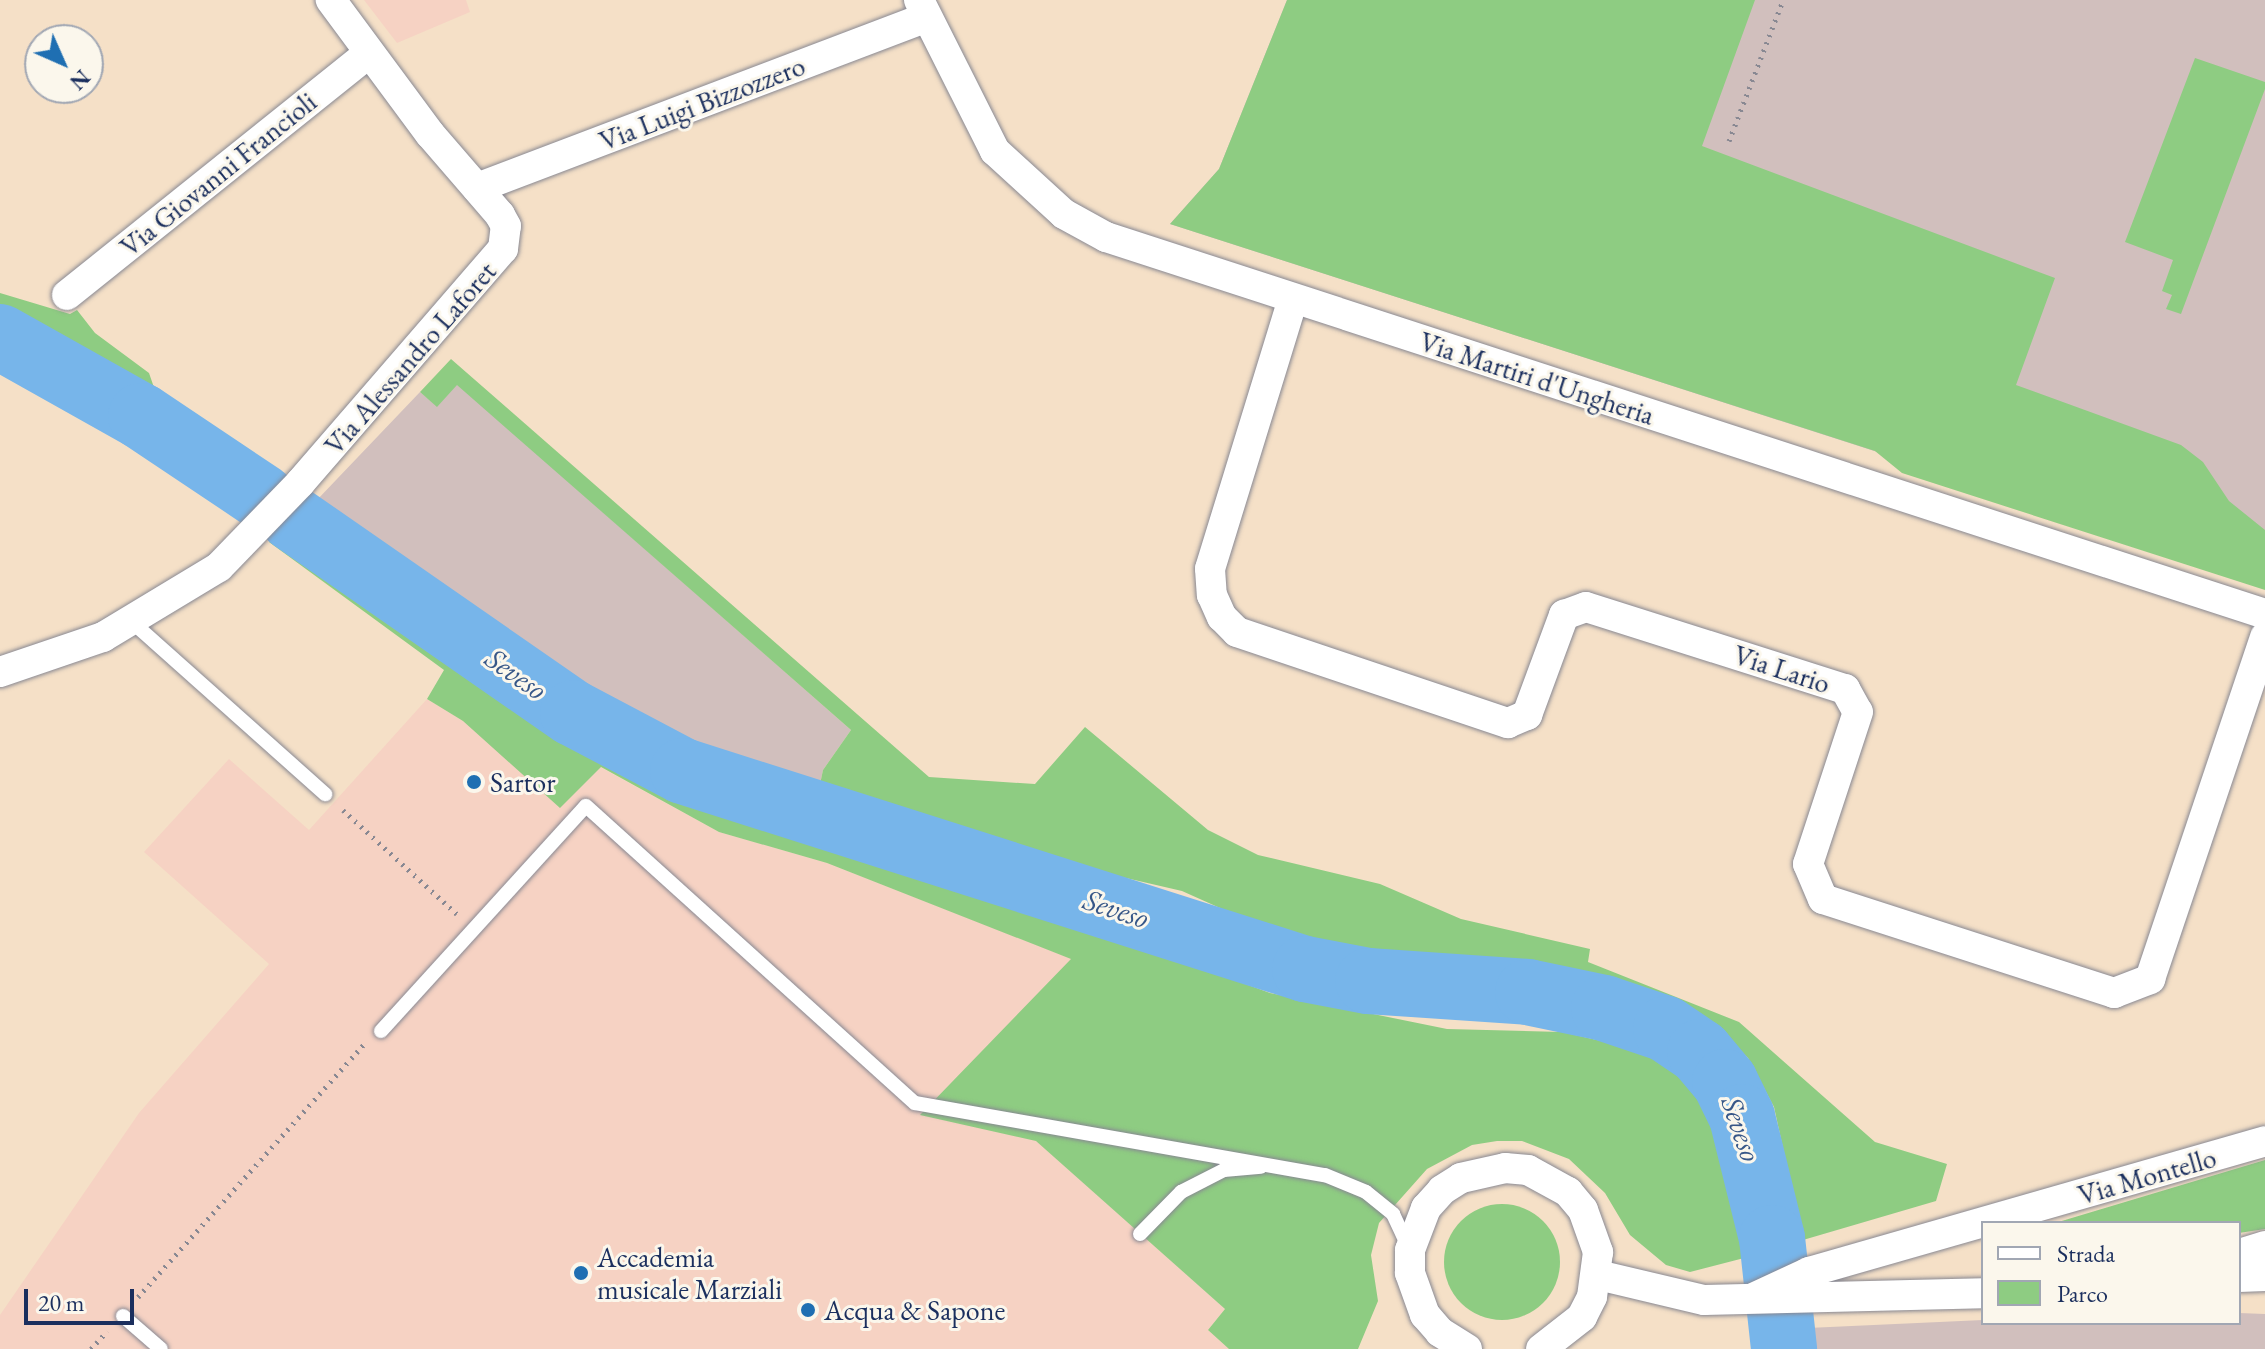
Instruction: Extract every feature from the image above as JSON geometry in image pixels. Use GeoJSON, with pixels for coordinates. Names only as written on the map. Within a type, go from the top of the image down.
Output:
{"type":"FeatureCollection","features":[{"type":"Feature","properties":{"kind":"street","name":"Via Alessandro Laforet"},"geometry":{"type":"LineString","coordinates":[[132,622],[219,567],[300,483],[503,249],[506,226],[369,53],[331,0]]}},
{"type":"Feature","properties":{"kind":"street","name":"Via Luigi Bizzozzero"},"geometry":{"type":"LineString","coordinates":[[477,188],[923,8]]}},
{"type":"Feature","properties":{"kind":"street","name":"Via Martiri d'Ungheria"},"geometry":{"type":"LineString","coordinates":[[923,8],[995,151],[1040,195],[1106,237],[2265,614]]}},
{"type":"Feature","properties":{"kind":"street","name":"Via Giovanni Francioli"},"geometry":{"type":"LineString","coordinates":[[67,295],[369,53]]}},
{"type":"Feature","properties":{"kind":"street","name":"Via Lario"},"geometry":{"type":"LineString","coordinates":[[1293,299],[1210,569],[1212,595],[1222,617],[1237,632],[1508,723],[1527,715],[1564,615],[1586,607],[1845,689],[1858,712],[1808,864],[1823,899],[2114,993],[2150,979],[2265,637]]}},
{"type":"Feature","properties":{"kind":"street"},"geometry":{"type":"LineString","coordinates":[[0,672],[132,622]]}},
{"type":"Feature","properties":{"kind":"street","name":"Via Montello"},"geometry":{"type":"LineString","coordinates":[[2025,1215],[2265,1141]]}},
{"type":"Feature","properties":{"kind":"street"},"geometry":{"type":"LineString","coordinates":[[1467,1349],[1430,1341],[1415,1295],[1410,1250],[1426,1208],[1442,1190],[1483,1170],[1528,1170],[1568,1192],[1583,1210],[1598,1252],[1598,1275],[1582,1317],[1541,1349]]}},
{"type":"Feature","properties":{"kind":"street","name":"Via Montello"},"geometry":{"type":"LineString","coordinates":[[1598,1275],[1704,1300],[1755,1297],[1809,1285],[1981,1229]]}},
{"type":"Feature","properties":{"kind":"street"},"geometry":{"type":"LineString","coordinates":[[2241,1253],[2265,1246]]}},
{"type":"Feature","properties":{"kind":"street"},"geometry":{"type":"LineString","coordinates":[[2241,1277],[2265,1278]]}},
{"type":"Feature","properties":{"kind":"street"},"geometry":{"type":"LineString","coordinates":[[1809,1285],[1981,1293]]}},
{"type":"Feature","properties":{"kind":"lane"},"geometry":{"type":"LineString","coordinates":[[132,622],[325,794]]}},
{"type":"Feature","properties":{"kind":"lane"},"geometry":{"type":"LineString","coordinates":[[381,1031],[586,806],[915,1103],[1281,1166],[1366,1192],[1393,1214],[1410,1250]]}},
{"type":"Feature","properties":{"kind":"lane"},"geometry":{"type":"LineString","coordinates":[[1140,1234],[1181,1192],[1224,1170],[1281,1166]]}},
{"type":"Feature","properties":{"kind":"lane"},"geometry":{"type":"LineString","coordinates":[[117,1321],[161,1349]]}},
{"type":"Feature","properties":{"kind":"path"},"geometry":{"type":"LineString","coordinates":[[1729,141],[1783,0]]}},
{"type":"Feature","properties":{"kind":"path"},"geometry":{"type":"LineString","coordinates":[[325,794],[459,916]]}},
{"type":"Feature","properties":{"kind":"path"},"geometry":{"type":"LineString","coordinates":[[133,1302],[365,1043]]}},
{"type":"Feature","properties":{"kind":"path"},"geometry":{"type":"LineString","coordinates":[[91,1349],[117,1321]]}},
{"type":"Feature","properties":{"kind":"shaded area"},"geometry":{"type":"Polygon","coordinates":[[[364,0],[466,0],[470,12],[397,43],[364,0]]]}},
{"type":"Feature","properties":{"kind":"shaded area"},"geometry":{"type":"Polygon","coordinates":[[[1287,0],[2265,0],[2265,577],[1170,224],[1219,169],[1287,0]]]}},
{"type":"Feature","properties":{"kind":"shaded area"},"geometry":{"type":"Polygon","coordinates":[[[457,384],[851,730],[823,770],[819,789],[664,739],[629,721],[316,501],[420,392],[437,406],[457,384]]]}},
{"type":"Feature","properties":{"kind":"shaded area"},"geometry":{"type":"Polygon","coordinates":[[[427,699],[463,721],[600,767],[719,832],[827,863],[1072,959],[921,1115],[1036,1140],[1225,1309],[1208,1330],[1229,1349],[0,1349],[0,1315],[139,1113],[269,964],[144,852],[229,759],[309,830],[427,699]]]}},
{"type":"Feature","properties":{"kind":"shaded area"},"geometry":{"type":"Polygon","coordinates":[[[2241,1313],[2265,1314],[2265,1349],[1804,1349],[1808,1328],[1981,1320],[1981,1325],[2241,1325],[2241,1313]]]}},
{"type":"Feature","properties":{"kind":"green space"},"geometry":{"type":"Polygon","coordinates":[[[1287,0],[1755,0],[1702,146],[2055,278],[2016,385],[2181,445],[2203,462],[2229,501],[2265,530],[2265,590],[1902,473],[1875,451],[1170,224],[1219,169],[1287,0]]]}},
{"type":"Feature","properties":{"kind":"green space"},"geometry":{"type":"Polygon","coordinates":[[[2195,58],[2265,82],[2265,89],[2181,314],[2166,309],[2172,295],[2162,291],[2173,260],[2125,242],[2195,58]]]}},
{"type":"Feature","properties":{"kind":"green space"},"geometry":{"type":"Polygon","coordinates":[[[0,293],[70,314],[77,310],[95,333],[149,373],[159,402],[0,304],[0,293]]]}},
{"type":"Feature","properties":{"kind":"green space"},"geometry":{"type":"Polygon","coordinates":[[[451,359],[929,777],[1035,784],[1085,727],[1208,830],[1258,855],[1380,884],[1461,919],[1590,949],[1588,962],[1739,1022],[1875,1142],[1947,1164],[1936,1201],[1803,1240],[1774,1107],[1748,1058],[1712,1022],[1663,1000],[1562,967],[1370,955],[1298,943],[1182,891],[1018,853],[819,789],[823,770],[851,730],[457,385],[437,407],[420,392],[451,359]]]}},
{"type":"Feature","properties":{"kind":"green space"},"geometry":{"type":"Polygon","coordinates":[[[274,537],[552,727],[648,783],[691,800],[819,836],[1091,927],[1270,993],[1447,1029],[1562,1032],[1658,1054],[1682,1068],[1704,1094],[1748,1257],[1690,1272],[1666,1265],[1630,1235],[1605,1193],[1569,1159],[1522,1141],[1472,1145],[1427,1169],[1379,1223],[1371,1255],[1378,1301],[1358,1349],[1229,1349],[1208,1330],[1225,1309],[1036,1141],[920,1115],[1071,959],[827,863],[719,832],[601,767],[560,808],[463,721],[427,699],[444,670],[269,542],[274,537]]]}},
{"type":"Feature","properties":{"kind":"green space"},"geometry":{"type":"Polygon","coordinates":[[[2265,1160],[2265,1229],[2241,1233],[2241,1221],[2062,1221],[2265,1160]]]}},
{"type":"Feature","properties":{"kind":"green space"},"geometry":{"type":"Polygon","coordinates":[[[1502,1204],[1524,1209],[1543,1221],[1555,1240],[1560,1262],[1555,1284],[1543,1303],[1524,1315],[1502,1320],[1480,1315],[1461,1303],[1449,1284],[1444,1262],[1449,1240],[1461,1221],[1480,1209],[1502,1204]]]}},
{"type":"Feature","properties":{"kind":"waterway","name":"Seveso"},"geometry":{"type":"LineString","coordinates":[[0,337],[141,416],[262,497]]}},
{"type":"Feature","properties":{"kind":"waterway","name":"Seveso"},"geometry":{"type":"LineString","coordinates":[[292,518],[573,713],[683,771],[1305,969],[1368,981],[1528,992],[1604,1008],[1666,1029],[1700,1052],[1725,1082],[1742,1117],[1772,1238],[1784,1349]]}},
{"type":"Feature","properties":{"kind":"place","name":"Sartor"},"geometry":{"type":"Point","coordinates":[474,782]}},
{"type":"Feature","properties":{"kind":"place","name":"Accademia musicale Marziali"},"geometry":{"type":"Point","coordinates":[581,1273]}},
{"type":"Feature","properties":{"kind":"place","name":"Acqua & Sapone"},"geometry":{"type":"Point","coordinates":[808,1310]}}]}
